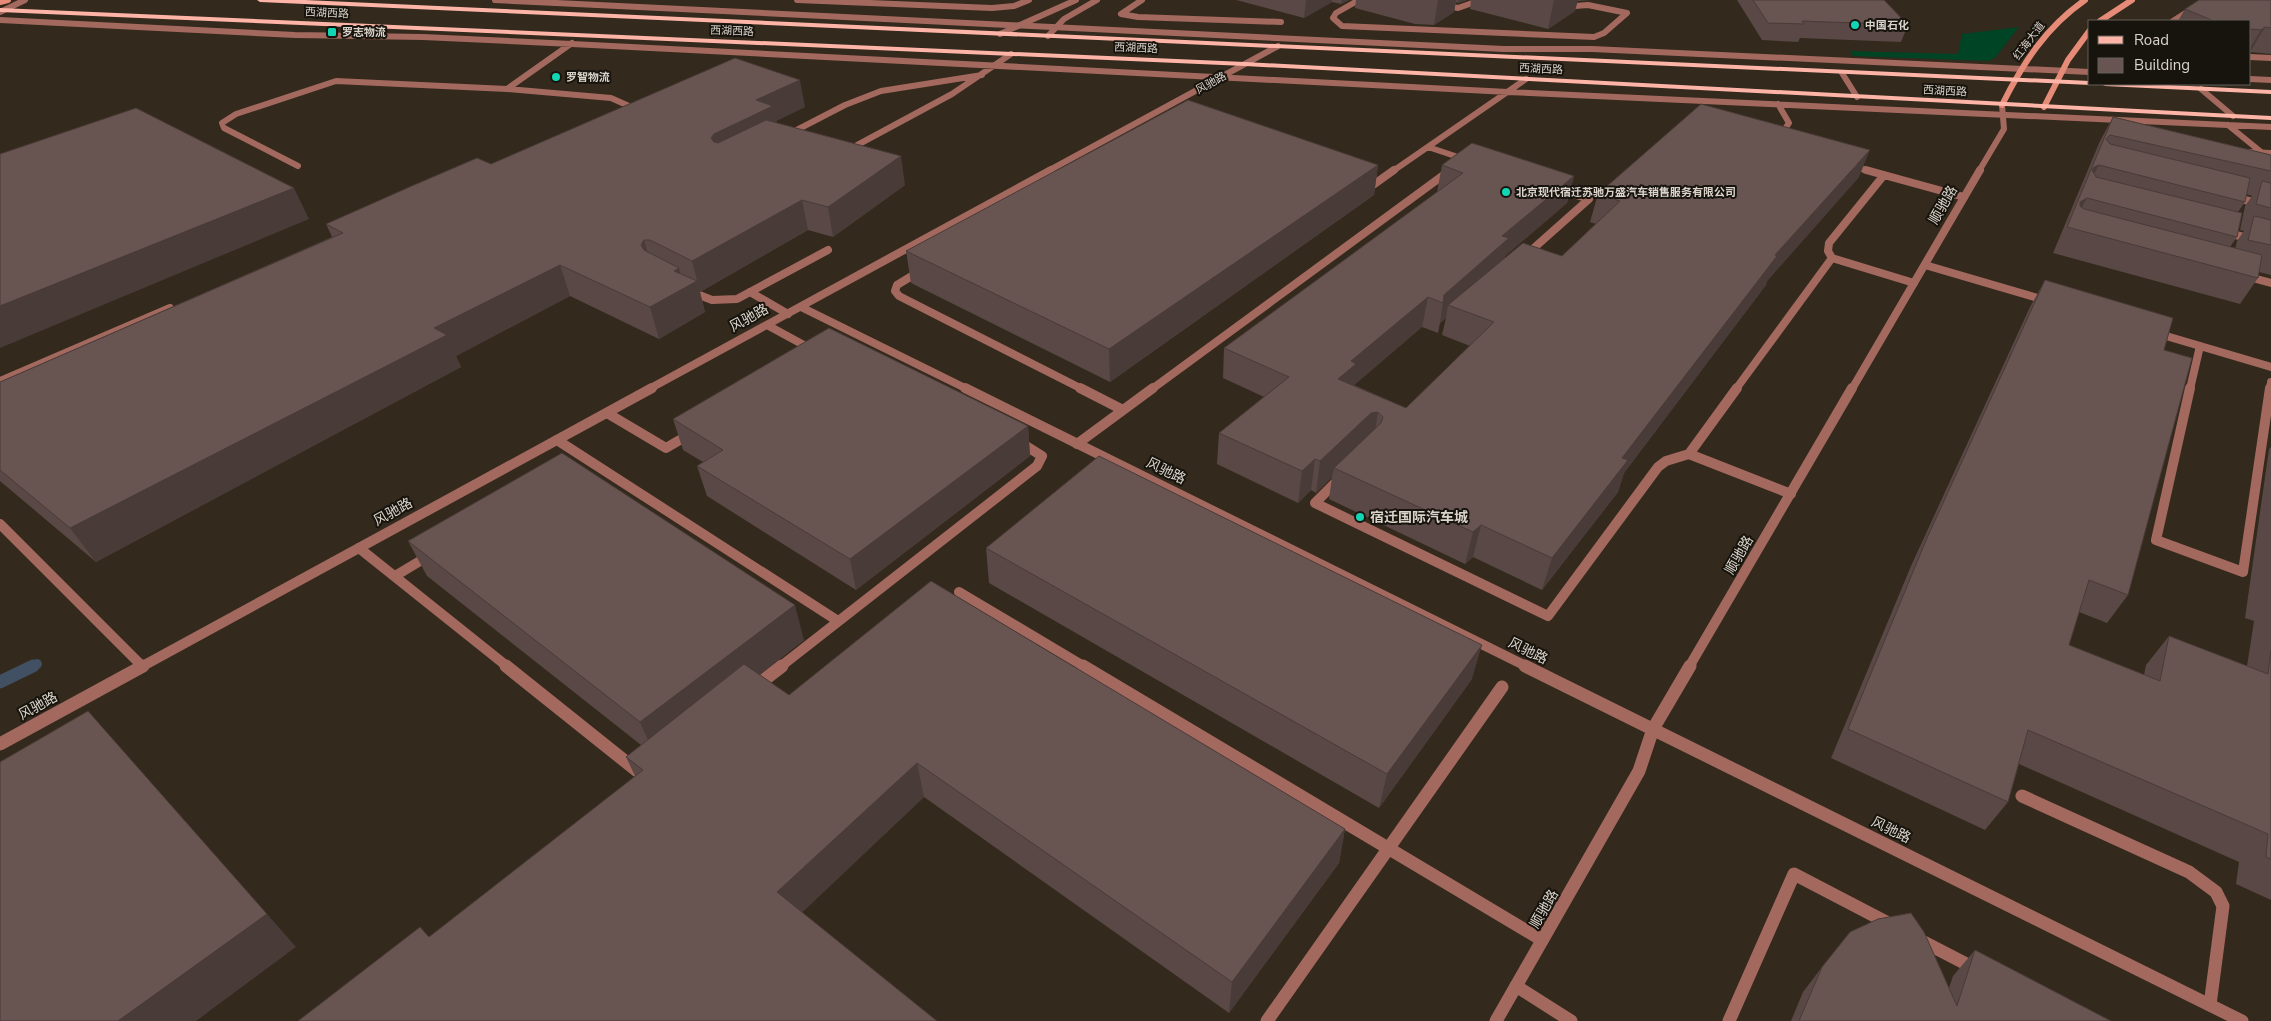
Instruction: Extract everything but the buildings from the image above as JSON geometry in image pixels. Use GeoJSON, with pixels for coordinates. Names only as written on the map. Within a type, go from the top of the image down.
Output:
{"type":"FeatureCollection","features":[{"type":"Feature","properties":{"kind":"main road"},"geometry":{"type":"LineString","coordinates":[[0,2],[8,0]]}},
{"type":"Feature","properties":{"kind":"main road","name":"西湖西路"},"geometry":{"type":"LineString","coordinates":[[260,0],[2088,83]]}},
{"type":"Feature","properties":{"kind":"main road","name":"红海大道"},"geometry":{"type":"LineString","coordinates":[[2002,109],[2014,79],[2032,51],[2055,23],[2085,0]]}},
{"type":"Feature","properties":{"kind":"main road"},"geometry":{"type":"LineString","coordinates":[[2102,20],[2132,0]]}},
{"type":"Feature","properties":{"kind":"main road","name":"西湖西路"},"geometry":{"type":"LineString","coordinates":[[2,11],[1245,64],[1857,97],[2002,109],[2044,107],[2271,118]]}},
{"type":"Feature","properties":{"kind":"main road"},"geometry":{"type":"LineString","coordinates":[[2044,107],[2062,70],[2088,33]]}},
{"type":"Feature","properties":{"kind":"main road"},"geometry":{"type":"LineString","coordinates":[[2124,85],[2271,92]]}},
{"type":"Feature","properties":{"kind":"street"},"geometry":{"type":"LineString","coordinates":[[2,11],[26,0]]}},
{"type":"Feature","properties":{"kind":"street"},"geometry":{"type":"LineString","coordinates":[[495,0],[1494,49],[1592,49],[2088,72]]}},
{"type":"Feature","properties":{"kind":"street"},"geometry":{"type":"LineString","coordinates":[[796,0],[992,8],[1014,6],[1029,0]]}},
{"type":"Feature","properties":{"kind":"street"},"geometry":{"type":"LineString","coordinates":[[1000,34],[1076,0]]}},
{"type":"Feature","properties":{"kind":"street"},"geometry":{"type":"LineString","coordinates":[[1048,36],[1070,14],[1097,0]]}},
{"type":"Feature","properties":{"kind":"street"},"geometry":{"type":"LineString","coordinates":[[1142,0],[1121,14],[1138,17],[1281,22]]}},
{"type":"Feature","properties":{"kind":"street"},"geometry":{"type":"LineString","coordinates":[[1355,0],[1336,13],[1332,18],[1336,23],[1342,26],[1594,37],[1604,33],[1627,13],[1588,5],[1556,6]]}},
{"type":"Feature","properties":{"kind":"street"},"geometry":{"type":"LineString","coordinates":[[1417,0],[1459,8],[1470,8],[1481,0]]}},
{"type":"Feature","properties":{"kind":"street"},"geometry":{"type":"LineString","coordinates":[[2175,20],[2206,0]]}},
{"type":"Feature","properties":{"kind":"street"},"geometry":{"type":"LineString","coordinates":[[0,20],[295,35],[423,37],[998,64],[1508,92],[1778,104],[2002,109],[2271,127]]}},
{"type":"Feature","properties":{"kind":"street"},"geometry":{"type":"LineString","coordinates":[[507,89],[583,36]]}},
{"type":"Feature","properties":{"kind":"street","name":"风驰路"},"geometry":{"type":"LineString","coordinates":[[0,744],[788,314],[1020,191],[1164,112],[1223,76],[1278,46]]}},
{"type":"Feature","properties":{"kind":"street"},"geometry":{"type":"LineString","coordinates":[[837,156],[982,75],[1010,54]]}},
{"type":"Feature","properties":{"kind":"street"},"geometry":{"type":"LineString","coordinates":[[2251,57],[2271,58]]}},
{"type":"Feature","properties":{"kind":"street"},"geometry":{"type":"LineString","coordinates":[[1842,73],[1857,97]]}},
{"type":"Feature","properties":{"kind":"street"},"geometry":{"type":"LineString","coordinates":[[782,138],[868,95],[893,89],[958,82],[982,75]]}},
{"type":"Feature","properties":{"kind":"street"},"geometry":{"type":"LineString","coordinates":[[1354,178],[1373,185],[1526,79]]}},
{"type":"Feature","properties":{"kind":"street"},"geometry":{"type":"LineString","coordinates":[[2251,79],[2271,80]]}},
{"type":"Feature","properties":{"kind":"street"},"geometry":{"type":"LineString","coordinates":[[298,166],[224,128],[222,123],[225,118],[336,81],[507,89],[611,98],[630,106],[627,113],[618,117]]}},
{"type":"Feature","properties":{"kind":"street"},"geometry":{"type":"LineString","coordinates":[[2201,89],[2233,116]]}},
{"type":"Feature","properties":{"kind":"street"},"geometry":{"type":"LineString","coordinates":[[1772,144],[1789,126],[1778,104]]}},
{"type":"Feature","properties":{"kind":"street","name":"顺驰路"},"geometry":{"type":"LineString","coordinates":[[1496,1021],[1638,771],[1653,729],[2004,129],[2002,109]]}},
{"type":"Feature","properties":{"kind":"street"},"geometry":{"type":"LineString","coordinates":[[2228,125],[2271,160]]}},
{"type":"Feature","properties":{"kind":"street"},"geometry":{"type":"LineString","coordinates":[[1428,147],[1475,162]]}},
{"type":"Feature","properties":{"kind":"street"},"geometry":{"type":"LineString","coordinates":[[2243,152],[2271,153]]}},
{"type":"Feature","properties":{"kind":"street"},"geometry":{"type":"LineString","coordinates":[[1077,444],[1466,159]]}},
{"type":"Feature","properties":{"kind":"street"},"geometry":{"type":"LineString","coordinates":[[1846,165],[1964,197]]}},
{"type":"Feature","properties":{"kind":"street"},"geometry":{"type":"LineString","coordinates":[[1884,175],[1829,243],[1827,247],[1828,253],[1832,258],[1914,283]]}},
{"type":"Feature","properties":{"kind":"street"},"geometry":{"type":"LineString","coordinates":[[1516,264],[1589,199],[1551,187]]}},
{"type":"Feature","properties":{"kind":"street"},"geometry":{"type":"LineString","coordinates":[[2222,194],[2271,206]]}},
{"type":"Feature","properties":{"kind":"street"},"geometry":{"type":"LineString","coordinates":[[2239,208],[2241,199]]}},
{"type":"Feature","properties":{"kind":"street"},"geometry":{"type":"LineString","coordinates":[[2230,243],[2234,225]]}},
{"type":"Feature","properties":{"kind":"street"},"geometry":{"type":"LineString","coordinates":[[2213,229],[2271,244]]}},
{"type":"Feature","properties":{"kind":"street"},"geometry":{"type":"LineString","coordinates":[[683,288],[710,300],[720,302],[737,299],[828,250]]}},
{"type":"Feature","properties":{"kind":"street"},"geometry":{"type":"LineString","coordinates":[[1350,469],[1315,503],[1548,616],[1658,467],[1666,461],[1689,454],[1832,258]]}},
{"type":"Feature","properties":{"kind":"street"},"geometry":{"type":"LineString","coordinates":[[1925,264],[2058,304]]}},
{"type":"Feature","properties":{"kind":"street"},"geometry":{"type":"LineString","coordinates":[[929,266],[897,285],[895,291],[898,296],[1123,410]]}},
{"type":"Feature","properties":{"kind":"street"},"geometry":{"type":"LineString","coordinates":[[2233,272],[2271,283]]}},
{"type":"Feature","properties":{"kind":"street"},"geometry":{"type":"LineString","coordinates":[[750,292],[788,314]]}},
{"type":"Feature","properties":{"kind":"street"},"geometry":{"type":"LineString","coordinates":[[0,380],[181,303]]}},
{"type":"Feature","properties":{"kind":"street","name":"风驰路"},"geometry":{"type":"LineString","coordinates":[[801,307],[2242,1021]]}},
{"type":"Feature","properties":{"kind":"street"},"geometry":{"type":"LineString","coordinates":[[767,326],[820,354],[812,359]]}},
{"type":"Feature","properties":{"kind":"street"},"geometry":{"type":"LineString","coordinates":[[2143,329],[2271,367]]}},
{"type":"Feature","properties":{"kind":"street"},"geometry":{"type":"LineString","coordinates":[[2200,346],[2156,540],[2243,572],[2271,382]]}},
{"type":"Feature","properties":{"kind":"street"},"geometry":{"type":"LineString","coordinates":[[607,413],[666,448],[698,428]]}},
{"type":"Feature","properties":{"kind":"street"},"geometry":{"type":"LineString","coordinates":[[747,694],[1037,466],[1042,456],[1038,452],[1012,439]]}},
{"type":"Feature","properties":{"kind":"street"},"geometry":{"type":"LineString","coordinates":[[557,440],[586,463],[838,621]]}},
{"type":"Feature","properties":{"kind":"street"},"geometry":{"type":"LineString","coordinates":[[1689,454],[1791,494]]}},
{"type":"Feature","properties":{"kind":"street"},"geometry":{"type":"LineString","coordinates":[[0,524],[142,666]]}},
{"type":"Feature","properties":{"kind":"street"},"geometry":{"type":"LineString","coordinates":[[360,548],[639,774],[651,770]]}},
{"type":"Feature","properties":{"kind":"street"},"geometry":{"type":"LineString","coordinates":[[395,576],[437,551]]}},
{"type":"Feature","properties":{"kind":"street"},"geometry":{"type":"LineString","coordinates":[[958,592],[1542,940]]}},
{"type":"Feature","properties":{"kind":"street"},"geometry":{"type":"LineString","coordinates":[[1267,1021],[1502,688]]}},
{"type":"Feature","properties":{"kind":"street"},"geometry":{"type":"LineString","coordinates":[[2022,796],[2189,872],[2216,892],[2223,906],[2210,1005]]}},
{"type":"Feature","properties":{"kind":"street"},"geometry":{"type":"LineString","coordinates":[[1729,1021],[1794,874],[1988,975]]}},
{"type":"Feature","properties":{"kind":"street"},"geometry":{"type":"LineString","coordinates":[[1516,986],[1571,1021]]}},
{"type":"Feature","properties":{"kind":"green space"},"geometry":{"type":"Polygon","coordinates":[[[2019,27],[1995,58],[1989,61],[1853,56],[1850,51],[1958,54],[1962,34],[2019,27]]]}},
{"type":"Feature","properties":{"kind":"waterway"},"geometry":{"type":"LineString","coordinates":[[33,666],[37,664]]}},
{"type":"Feature","properties":{"kind":"waterway"},"geometry":{"type":"LineString","coordinates":[[0,682],[33,666]]}},
{"type":"Feature","properties":{"kind":"place","name":"中国石化"},"geometry":{"type":"Point","coordinates":[1855,25]}},
{"type":"Feature","properties":{"kind":"place","name":"罗志物流"},"geometry":{"type":"Point","coordinates":[332,32]}},
{"type":"Feature","properties":{"kind":"place","name":"罗智物流"},"geometry":{"type":"Point","coordinates":[556,77]}},
{"type":"Feature","properties":{"kind":"place","name":"北京现代宿迁苏驰万盛汽车销售服务有限公司"},"geometry":{"type":"Point","coordinates":[1506,192]}},
{"type":"Feature","properties":{"kind":"place","name":"宿迁国际汽车城"},"geometry":{"type":"Point","coordinates":[1360,517]}}]}
